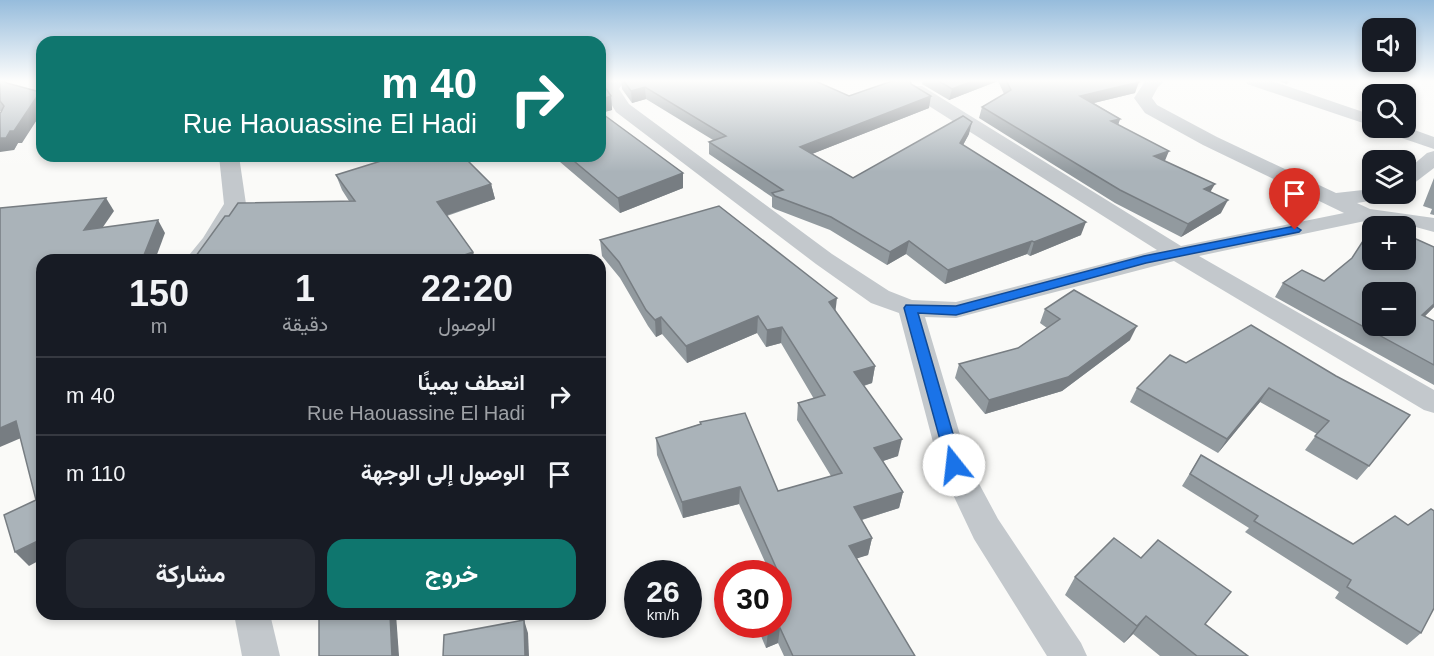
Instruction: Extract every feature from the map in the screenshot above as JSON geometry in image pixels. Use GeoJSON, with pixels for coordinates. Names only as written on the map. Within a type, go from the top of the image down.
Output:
{"type":"FeatureCollection","features":[{"type":"Feature","properties":{"kind":"street"},"geometry":{"type":"LineString","coordinates":[[625,111],[675,150],[824,259],[879,297],[910,308],[956,310],[1144,260],[1365,215],[1434,225]]}},
{"type":"Feature","properties":{"kind":"street"},"geometry":{"type":"LineString","coordinates":[[949,111],[1179,254],[1434,403]]}},
{"type":"Feature","properties":{"kind":"street"},"geometry":{"type":"LineString","coordinates":[[1154,111],[1210,141],[1365,215]]}},
{"type":"Feature","properties":{"kind":"street"},"geometry":{"type":"LineString","coordinates":[[1342,111],[1362,118]]}},
{"type":"Feature","properties":{"kind":"street"},"geometry":{"type":"LineString","coordinates":[[1412,138],[1433,148],[1431,161],[1416,172]]}},
{"type":"Feature","properties":{"kind":"street"},"geometry":{"type":"LineString","coordinates":[[201,254],[212,242],[235,204],[230,162]]}},
{"type":"Feature","properties":{"kind":"street"},"geometry":{"type":"LineString","coordinates":[[1334,200],[1362,196]]}},
{"type":"Feature","properties":{"kind":"street"},"geometry":{"type":"LineString","coordinates":[[910,308],[954,465],[986,528],[1068,656]]}},
{"type":"Feature","properties":{"kind":"street"},"geometry":{"type":"LineString","coordinates":[[253,620],[261,656]]}},
{"type":"Feature","properties":{"kind":"building"},"geometry":{"type":"Polygon","coordinates":[[[1,111],[28,111],[14,131],[10,131],[6,138],[0,138],[1,111]]]}},
{"type":"Feature","properties":{"kind":"building"},"geometry":{"type":"Polygon","coordinates":[[[684,111],[893,111],[800,147],[853,178],[963,116],[972,122],[960,143],[1086,222],[1034,242],[948,270],[909,241],[890,252],[831,217],[775,196],[772,193],[783,190],[709,142],[726,136],[684,111]]]}},
{"type":"Feature","properties":{"kind":"building"},"geometry":{"type":"Polygon","coordinates":[[[988,111],[1105,111],[1120,119],[1111,121],[1169,151],[1154,156],[1215,184],[1204,189],[1228,200],[1188,224],[1120,190],[988,111]]]}},
{"type":"Feature","properties":{"kind":"building"},"geometry":{"type":"Polygon","coordinates":[[[606,116],[683,173],[618,198],[575,162],[606,162],[606,116]]]}},
{"type":"Feature","properties":{"kind":"building"},"geometry":{"type":"Polygon","coordinates":[[[378,162],[469,162],[491,184],[437,202],[473,252],[467,254],[197,254],[225,216],[229,216],[238,203],[355,201],[336,175],[378,162]]]}},
{"type":"Feature","properties":{"kind":"building"},"geometry":{"type":"Polygon","coordinates":[[[106,198],[84,230],[158,220],[144,254],[36,254],[36,500],[16,421],[0,428],[0,208],[106,198]]]}},
{"type":"Feature","properties":{"kind":"building"},"geometry":{"type":"Polygon","coordinates":[[[719,206],[837,298],[829,302],[875,366],[854,372],[902,439],[874,448],[903,492],[854,507],[872,538],[849,546],[915,656],[793,656],[785,638],[792,638],[792,560],[773,560],[740,487],[682,502],[656,438],[701,424],[700,422],[745,413],[778,491],[842,473],[798,403],[825,395],[782,327],[767,330],[758,316],[686,346],[661,317],[655,320],[646,310],[619,262],[600,240],[719,206]]]}},
{"type":"Feature","properties":{"kind":"building"},"geometry":{"type":"Polygon","coordinates":[[[1416,239],[1434,247],[1434,304],[1422,315],[1434,321],[1434,365],[1381,336],[1416,336],[1416,282],[1362,282],[1362,326],[1283,283],[1302,270],[1324,281],[1352,258],[1362,243],[1362,270],[1416,270],[1416,239]]]}},
{"type":"Feature","properties":{"kind":"building"},"geometry":{"type":"Polygon","coordinates":[[[1074,290],[1137,326],[1068,377],[989,400],[959,364],[1018,348],[1060,319],[1045,309],[1074,290]]]}},
{"type":"Feature","properties":{"kind":"building"},"geometry":{"type":"Polygon","coordinates":[[[1251,325],[1336,376],[1410,415],[1369,466],[1315,436],[1329,421],[1269,388],[1227,439],[1137,388],[1170,355],[1186,363],[1251,325]]]}},
{"type":"Feature","properties":{"kind":"building"},"geometry":{"type":"Polygon","coordinates":[[[1201,455],[1353,544],[1395,516],[1408,525],[1431,509],[1434,511],[1434,608],[1421,633],[1347,587],[1351,580],[1254,521],[1258,516],[1190,474],[1201,455]]]}},
{"type":"Feature","properties":{"kind":"building"},"geometry":{"type":"Polygon","coordinates":[[[36,500],[36,542],[15,552],[4,515],[36,500]]]}},
{"type":"Feature","properties":{"kind":"building"},"geometry":{"type":"Polygon","coordinates":[[[1114,538],[1141,558],[1158,540],[1231,592],[1205,624],[1248,656],[1197,656],[1146,616],[1137,626],[1075,577],[1114,538]]]}},
{"type":"Feature","properties":{"kind":"building"},"geometry":{"type":"Polygon","coordinates":[[[319,620],[390,620],[392,656],[319,656],[319,620]]]}},
{"type":"Feature","properties":{"kind":"building"},"geometry":{"type":"Polygon","coordinates":[[[524,620],[525,656],[443,656],[444,635],[524,620]]]}},
{"type":"Feature","properties":{"kind":"route"},"geometry":{"type":"LineString","coordinates":[[954,465],[910,308],[956,310],[1144,260],[1295,230]]}}]}
